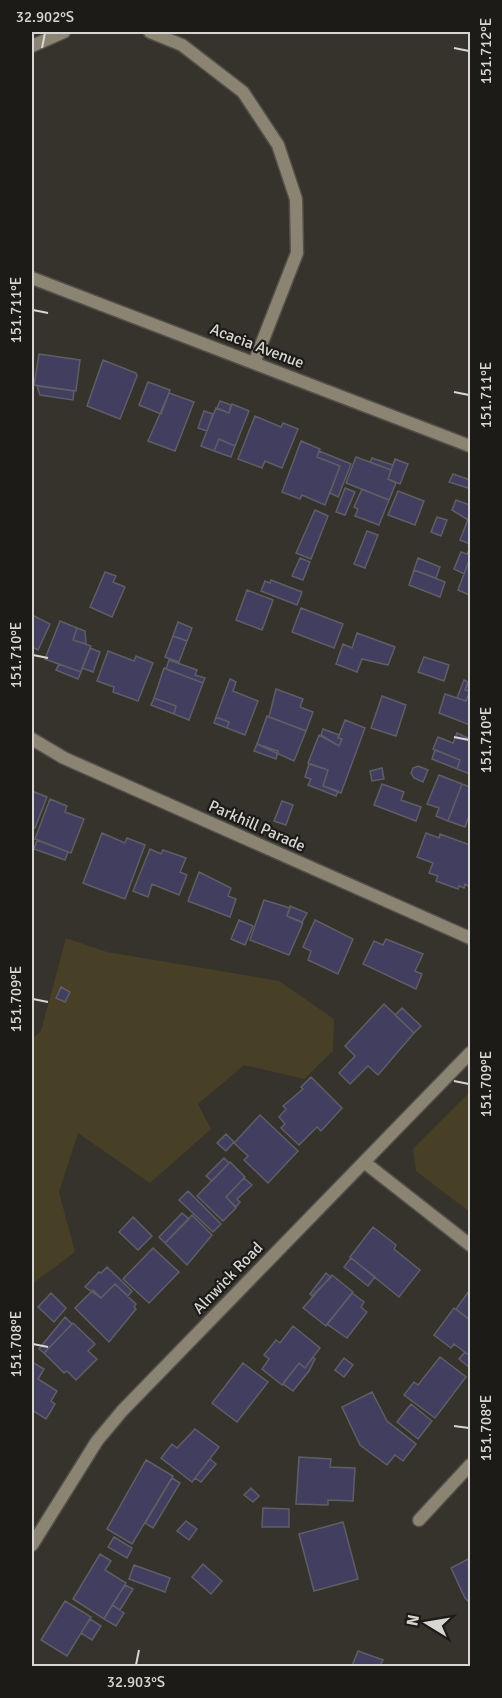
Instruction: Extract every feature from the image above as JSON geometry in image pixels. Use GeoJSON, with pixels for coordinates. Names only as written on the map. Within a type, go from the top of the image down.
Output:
{"type":"FeatureCollection","features":[{"type":"Feature","properties":{"kind":"street"},"geometry":{"type":"LineString","coordinates":[[32,46],[64,32]]}},
{"type":"Feature","properties":{"kind":"street"},"geometry":{"type":"LineString","coordinates":[[150,32],[182,45],[243,92],[278,145],[296,199],[297,253],[254,363]]}},
{"type":"Feature","properties":{"kind":"street","name":"Acacia Avenue"},"geometry":{"type":"LineString","coordinates":[[32,278],[471,446]]}},
{"type":"Feature","properties":{"kind":"street","name":"Parkhill Parade"},"geometry":{"type":"LineString","coordinates":[[32,739],[64,758],[471,938]]}},
{"type":"Feature","properties":{"kind":"street","name":"Alnwick Road"},"geometry":{"type":"LineString","coordinates":[[32,1545],[97,1441],[122,1411],[471,1053]]}},
{"type":"Feature","properties":{"kind":"street"},"geometry":{"type":"LineString","coordinates":[[364,1162],[471,1245]]}},
{"type":"Feature","properties":{"kind":"street"},"geometry":{"type":"LineString","coordinates":[[419,1520],[471,1465]]}},
{"type":"Feature","properties":{"kind":"shaded area"},"geometry":{"type":"Polygon","coordinates":[[[66,938],[107,952],[279,981],[334,1019],[333,1051],[304,1079],[244,1065],[198,1104],[211,1129],[150,1183],[78,1133],[59,1192],[75,1252],[32,1284],[32,1039],[41,1031],[66,938]]]}},
{"type":"Feature","properties":{"kind":"shaded area"},"geometry":{"type":"Polygon","coordinates":[[[470,1092],[470,1212],[416,1171],[413,1149],[470,1092]]]}},
{"type":"Feature","properties":{"kind":"building"},"geometry":{"type":"Polygon","coordinates":[[[39,354],[80,360],[76,391],[34,385],[39,354]]]}},
{"type":"Feature","properties":{"kind":"building"},"geometry":{"type":"Polygon","coordinates":[[[103,360],[136,373],[137,376],[120,419],[87,406],[103,360]]]}},
{"type":"Feature","properties":{"kind":"building"},"geometry":{"type":"Polygon","coordinates":[[[148,382],[170,390],[161,414],[139,405],[148,382]]]}},
{"type":"Feature","properties":{"kind":"building"},"geometry":{"type":"Polygon","coordinates":[[[37,386],[74,391],[73,400],[40,395],[37,386]]]}},
{"type":"Feature","properties":{"kind":"building"},"geometry":{"type":"Polygon","coordinates":[[[169,393],[194,402],[175,451],[148,441],[169,393]]]}},
{"type":"Feature","properties":{"kind":"building"},"geometry":{"type":"Polygon","coordinates":[[[220,401],[231,405],[229,413],[217,408],[220,401]]]}},
{"type":"Feature","properties":{"kind":"building"},"geometry":{"type":"Polygon","coordinates":[[[232,404],[249,411],[235,446],[219,439],[214,451],[201,446],[216,408],[229,413],[232,404]]]}},
{"type":"Feature","properties":{"kind":"building"},"geometry":{"type":"Polygon","coordinates":[[[204,411],[213,414],[207,431],[198,428],[204,411]]]}},
{"type":"Feature","properties":{"kind":"building"},"geometry":{"type":"Polygon","coordinates":[[[255,416],[281,427],[283,423],[298,429],[282,468],[265,461],[262,468],[238,459],[255,416]]]}},
{"type":"Feature","properties":{"kind":"building"},"geometry":{"type":"Polygon","coordinates":[[[219,439],[235,446],[231,457],[214,451],[219,439]]]}},
{"type":"Feature","properties":{"kind":"building"},"geometry":{"type":"Polygon","coordinates":[[[301,441],[320,449],[317,457],[340,466],[325,505],[302,495],[300,499],[282,492],[301,441]]]}},
{"type":"Feature","properties":{"kind":"building"},"geometry":{"type":"Polygon","coordinates":[[[319,451],[351,464],[338,497],[330,493],[340,466],[317,457],[319,451]]]}},
{"type":"Feature","properties":{"kind":"building"},"geometry":{"type":"Polygon","coordinates":[[[356,457],[391,470],[388,479],[396,483],[389,500],[346,483],[356,457]]]}},
{"type":"Feature","properties":{"kind":"building"},"geometry":{"type":"Polygon","coordinates":[[[372,458],[393,465],[391,470],[370,462],[372,458]]]}},
{"type":"Feature","properties":{"kind":"building"},"geometry":{"type":"Polygon","coordinates":[[[395,459],[408,464],[400,484],[388,479],[395,459]]]}},
{"type":"Feature","properties":{"kind":"building"},"geometry":{"type":"Polygon","coordinates":[[[453,474],[470,480],[468,488],[449,482],[453,474]]]}},
{"type":"Feature","properties":{"kind":"building"},"geometry":{"type":"Polygon","coordinates":[[[345,488],[355,492],[345,515],[336,512],[345,488]]]}},
{"type":"Feature","properties":{"kind":"building"},"geometry":{"type":"Polygon","coordinates":[[[362,489],[389,500],[379,525],[355,516],[358,509],[354,507],[362,489]]]}},
{"type":"Feature","properties":{"kind":"building"},"geometry":{"type":"Polygon","coordinates":[[[398,491],[424,501],[415,525],[388,515],[398,491]]]}},
{"type":"Feature","properties":{"kind":"building"},"geometry":{"type":"Polygon","coordinates":[[[456,500],[470,505],[468,520],[452,510],[456,500]]]}},
{"type":"Feature","properties":{"kind":"building"},"geometry":{"type":"Polygon","coordinates":[[[315,510],[328,516],[311,559],[296,553],[315,510]]]}},
{"type":"Feature","properties":{"kind":"building"},"geometry":{"type":"Polygon","coordinates":[[[470,514],[470,544],[460,540],[470,514]]]}},
{"type":"Feature","properties":{"kind":"building"},"geometry":{"type":"Polygon","coordinates":[[[437,517],[447,520],[441,536],[431,532],[437,517]]]}},
{"type":"Feature","properties":{"kind":"building"},"geometry":{"type":"Polygon","coordinates":[[[367,531],[378,535],[365,568],[354,564],[367,531]]]}},
{"type":"Feature","properties":{"kind":"building"},"geometry":{"type":"Polygon","coordinates":[[[469,550],[470,558],[464,574],[454,569],[461,552],[467,554],[469,550]]]}},
{"type":"Feature","properties":{"kind":"building"},"geometry":{"type":"Polygon","coordinates":[[[300,558],[310,562],[303,580],[292,576],[300,558]]]}},
{"type":"Feature","properties":{"kind":"building"},"geometry":{"type":"Polygon","coordinates":[[[418,558],[440,567],[436,578],[414,570],[418,558]]]}},
{"type":"Feature","properties":{"kind":"building"},"geometry":{"type":"Polygon","coordinates":[[[470,558],[470,595],[458,590],[470,558]]]}},
{"type":"Feature","properties":{"kind":"building"},"geometry":{"type":"Polygon","coordinates":[[[414,570],[445,582],[440,597],[409,585],[414,570]]]}},
{"type":"Feature","properties":{"kind":"building"},"geometry":{"type":"Polygon","coordinates":[[[105,572],[116,576],[113,582],[125,587],[112,617],[90,607],[105,572]]]}},
{"type":"Feature","properties":{"kind":"building"},"geometry":{"type":"Polygon","coordinates":[[[271,580],[302,592],[297,605],[261,591],[265,581],[270,583],[271,580]]]}},
{"type":"Feature","properties":{"kind":"building"},"geometry":{"type":"Polygon","coordinates":[[[247,590],[273,600],[262,630],[236,620],[247,590]]]}},
{"type":"Feature","properties":{"kind":"building"},"geometry":{"type":"Polygon","coordinates":[[[301,608],[343,624],[334,648],[292,632],[301,608]]]}},
{"type":"Feature","properties":{"kind":"building"},"geometry":{"type":"Polygon","coordinates":[[[32,615],[50,624],[38,650],[32,647],[32,615]]]}},
{"type":"Feature","properties":{"kind":"building"},"geometry":{"type":"Polygon","coordinates":[[[60,621],[77,628],[73,640],[91,646],[81,672],[45,659],[60,621]]]}},
{"type":"Feature","properties":{"kind":"building"},"geometry":{"type":"Polygon","coordinates":[[[178,622],[192,628],[187,641],[173,636],[178,622]]]}},
{"type":"Feature","properties":{"kind":"building"},"geometry":{"type":"Polygon","coordinates":[[[77,628],[85,631],[86,644],[73,640],[77,628]]]}},
{"type":"Feature","properties":{"kind":"building"},"geometry":{"type":"Polygon","coordinates":[[[357,633],[395,647],[388,665],[362,659],[357,672],[336,664],[343,644],[352,648],[357,633]]]}},
{"type":"Feature","properties":{"kind":"building"},"geometry":{"type":"Polygon","coordinates":[[[173,636],[187,641],[179,662],[165,657],[173,636]]]}},
{"type":"Feature","properties":{"kind":"building"},"geometry":{"type":"Polygon","coordinates":[[[90,648],[100,652],[93,672],[82,668],[90,648]]]}},
{"type":"Feature","properties":{"kind":"building"},"geometry":{"type":"Polygon","coordinates":[[[108,651],[134,661],[136,656],[153,663],[138,701],[113,692],[114,687],[97,681],[108,651]]]}},
{"type":"Feature","properties":{"kind":"building"},"geometry":{"type":"Polygon","coordinates":[[[424,657],[449,665],[444,681],[418,672],[424,657]]]}},
{"type":"Feature","properties":{"kind":"building"},"geometry":{"type":"Polygon","coordinates":[[[169,660],[197,670],[195,675],[205,678],[203,683],[166,669],[169,660]]]}},
{"type":"Feature","properties":{"kind":"building"},"geometry":{"type":"Polygon","coordinates":[[[59,664],[81,672],[78,679],[56,670],[59,664]]]}},
{"type":"Feature","properties":{"kind":"building"},"geometry":{"type":"Polygon","coordinates":[[[164,668],[203,683],[189,720],[174,714],[176,706],[154,698],[164,668]]]}},
{"type":"Feature","properties":{"kind":"building"},"geometry":{"type":"Polygon","coordinates":[[[470,678],[470,691],[465,690],[470,678]]]}},
{"type":"Feature","properties":{"kind":"building"},"geometry":{"type":"Polygon","coordinates":[[[230,679],[236,682],[233,691],[258,701],[245,735],[227,728],[229,722],[216,717],[230,679]]]}},
{"type":"Feature","properties":{"kind":"building"},"geometry":{"type":"Polygon","coordinates":[[[464,680],[468,682],[465,690],[470,691],[466,701],[457,698],[464,680]]]}},
{"type":"Feature","properties":{"kind":"building"},"geometry":{"type":"Polygon","coordinates":[[[276,689],[303,699],[300,707],[313,712],[306,731],[269,717],[276,689]]]}},
{"type":"Feature","properties":{"kind":"building"},"geometry":{"type":"Polygon","coordinates":[[[470,691],[470,725],[439,713],[445,694],[466,701],[470,691]]]}},
{"type":"Feature","properties":{"kind":"building"},"geometry":{"type":"Polygon","coordinates":[[[382,696],[406,705],[396,736],[371,728],[382,696]]]}},
{"type":"Feature","properties":{"kind":"building"},"geometry":{"type":"Polygon","coordinates":[[[154,698],[176,706],[174,714],[151,705],[154,698]]]}},
{"type":"Feature","properties":{"kind":"building"},"geometry":{"type":"Polygon","coordinates":[[[267,716],[306,731],[294,761],[257,744],[267,716]]]}},
{"type":"Feature","properties":{"kind":"building"},"geometry":{"type":"Polygon","coordinates":[[[216,717],[229,722],[227,728],[214,723],[216,717]]]}},
{"type":"Feature","properties":{"kind":"building"},"geometry":{"type":"Polygon","coordinates":[[[345,720],[365,728],[341,793],[323,786],[328,770],[308,763],[319,735],[339,746],[342,739],[338,738],[345,720]]]}},
{"type":"Feature","properties":{"kind":"building"},"geometry":{"type":"Polygon","coordinates":[[[323,729],[339,735],[338,738],[342,739],[339,746],[321,735],[323,729]]]}},
{"type":"Feature","properties":{"kind":"building"},"geometry":{"type":"Polygon","coordinates":[[[457,733],[470,739],[470,774],[457,769],[460,760],[433,749],[438,737],[453,743],[457,733]]]}},
{"type":"Feature","properties":{"kind":"building"},"geometry":{"type":"Polygon","coordinates":[[[257,744],[278,751],[276,759],[254,751],[257,744]]]}},
{"type":"Feature","properties":{"kind":"building"},"geometry":{"type":"Polygon","coordinates":[[[435,750],[460,760],[457,769],[432,759],[435,750]]]}},
{"type":"Feature","properties":{"kind":"building"},"geometry":{"type":"Polygon","coordinates":[[[309,764],[328,770],[323,786],[338,791],[336,796],[308,785],[311,779],[305,777],[309,764]]]}},
{"type":"Feature","properties":{"kind":"building"},"geometry":{"type":"Polygon","coordinates":[[[418,766],[428,770],[423,782],[414,778],[411,773],[413,768],[418,766]]]}},
{"type":"Feature","properties":{"kind":"building"},"geometry":{"type":"Polygon","coordinates":[[[382,768],[384,779],[372,781],[370,771],[382,768]]]}},
{"type":"Feature","properties":{"kind":"building"},"geometry":{"type":"Polygon","coordinates":[[[439,775],[462,784],[448,821],[436,816],[439,808],[427,804],[439,775]]]}},
{"type":"Feature","properties":{"kind":"building"},"geometry":{"type":"Polygon","coordinates":[[[382,784],[404,792],[401,800],[421,807],[416,821],[374,805],[382,784]]]}},
{"type":"Feature","properties":{"kind":"building"},"geometry":{"type":"Polygon","coordinates":[[[462,784],[470,787],[470,813],[465,827],[448,821],[462,784]]]}},
{"type":"Feature","properties":{"kind":"building"},"geometry":{"type":"Polygon","coordinates":[[[32,791],[47,797],[35,828],[32,827],[32,791]]]}},
{"type":"Feature","properties":{"kind":"building"},"geometry":{"type":"Polygon","coordinates":[[[50,799],[67,806],[65,812],[84,819],[71,853],[35,839],[50,799]]]}},
{"type":"Feature","properties":{"kind":"building"},"geometry":{"type":"Polygon","coordinates":[[[282,801],[293,805],[286,825],[274,821],[282,801]]]}},
{"type":"Feature","properties":{"kind":"building"},"geometry":{"type":"Polygon","coordinates":[[[102,833],[125,843],[127,838],[145,845],[125,899],[83,883],[102,833]]]}},
{"type":"Feature","properties":{"kind":"building"},"geometry":{"type":"Polygon","coordinates":[[[426,833],[439,838],[440,834],[470,845],[470,887],[465,884],[464,888],[459,886],[458,889],[436,881],[438,876],[429,873],[433,863],[417,857],[426,833]]]}},
{"type":"Feature","properties":{"kind":"building"},"geometry":{"type":"Polygon","coordinates":[[[37,840],[68,852],[65,860],[34,849],[37,840]]]}},
{"type":"Feature","properties":{"kind":"building"},"geometry":{"type":"Polygon","coordinates":[[[150,849],[161,854],[163,850],[186,858],[180,872],[187,875],[179,895],[152,884],[148,897],[133,891],[150,849]]]}},
{"type":"Feature","properties":{"kind":"building"},"geometry":{"type":"Polygon","coordinates":[[[199,872],[231,888],[228,896],[236,899],[230,917],[188,901],[199,872]]]}},
{"type":"Feature","properties":{"kind":"building"},"geometry":{"type":"Polygon","coordinates":[[[264,900],[290,908],[287,916],[303,923],[289,955],[250,940],[264,900]]]}},
{"type":"Feature","properties":{"kind":"building"},"geometry":{"type":"Polygon","coordinates":[[[290,906],[307,913],[302,922],[287,916],[290,906]]]}},
{"type":"Feature","properties":{"kind":"building"},"geometry":{"type":"Polygon","coordinates":[[[239,920],[253,926],[245,945],[231,939],[239,920]]]}},
{"type":"Feature","properties":{"kind":"building"},"geometry":{"type":"Polygon","coordinates":[[[315,920],[353,939],[338,974],[308,960],[311,951],[303,947],[315,920]]]}},
{"type":"Feature","properties":{"kind":"building"},"geometry":{"type":"Polygon","coordinates":[[[386,939],[423,954],[415,971],[422,974],[416,989],[363,964],[374,941],[383,945],[386,939]]]}},
{"type":"Feature","properties":{"kind":"building"},"geometry":{"type":"Polygon","coordinates":[[[61,987],[70,992],[65,1002],[56,998],[61,987]]]}},
{"type":"Feature","properties":{"kind":"building"},"geometry":{"type":"Polygon","coordinates":[[[384,1004],[414,1033],[378,1075],[368,1066],[350,1084],[339,1073],[355,1056],[345,1046],[384,1004]]]}},
{"type":"Feature","properties":{"kind":"building"},"geometry":{"type":"Polygon","coordinates":[[[402,1008],[421,1026],[414,1033],[395,1015],[402,1008]]]}},
{"type":"Feature","properties":{"kind":"building"},"geometry":{"type":"Polygon","coordinates":[[[311,1077],[342,1108],[321,1131],[317,1127],[299,1145],[281,1128],[285,1124],[279,1117],[286,1109],[283,1106],[303,1089],[301,1087],[311,1077]]]}},
{"type":"Feature","properties":{"kind":"building"},"geometry":{"type":"Polygon","coordinates":[[[260,1115],[298,1151],[268,1183],[244,1160],[248,1156],[234,1143],[260,1115]]]}},
{"type":"Feature","properties":{"kind":"building"},"geometry":{"type":"Polygon","coordinates":[[[226,1134],[234,1142],[226,1151],[217,1143],[226,1134]]]}},
{"type":"Feature","properties":{"kind":"building"},"geometry":{"type":"Polygon","coordinates":[[[224,1158],[229,1163],[212,1181],[206,1176],[224,1158]]]}},
{"type":"Feature","properties":{"kind":"building"},"geometry":{"type":"Polygon","coordinates":[[[230,1162],[245,1177],[226,1197],[236,1208],[223,1221],[197,1196],[230,1162]]]}},
{"type":"Feature","properties":{"kind":"building"},"geometry":{"type":"Polygon","coordinates":[[[244,1178],[252,1185],[237,1199],[240,1202],[236,1207],[226,1197],[244,1178]]]}},
{"type":"Feature","properties":{"kind":"building"},"geometry":{"type":"Polygon","coordinates":[[[188,1191],[221,1224],[213,1232],[179,1200],[188,1191]]]}},
{"type":"Feature","properties":{"kind":"building"},"geometry":{"type":"Polygon","coordinates":[[[182,1213],[189,1219],[165,1243],[159,1237],[182,1213]]]}},
{"type":"Feature","properties":{"kind":"building"},"geometry":{"type":"Polygon","coordinates":[[[192,1215],[212,1235],[187,1265],[165,1243],[192,1215]]]}},
{"type":"Feature","properties":{"kind":"building"},"geometry":{"type":"Polygon","coordinates":[[[133,1217],[152,1236],[138,1250],[119,1232],[133,1217]]]}},
{"type":"Feature","properties":{"kind":"building"},"geometry":{"type":"Polygon","coordinates":[[[373,1227],[396,1245],[394,1249],[420,1270],[399,1297],[350,1257],[373,1227]]]}},
{"type":"Feature","properties":{"kind":"building"},"geometry":{"type":"Polygon","coordinates":[[[153,1248],[179,1272],[149,1303],[123,1279],[153,1248]]]}},
{"type":"Feature","properties":{"kind":"building"},"geometry":{"type":"Polygon","coordinates":[[[351,1258],[375,1277],[368,1286],[344,1267],[351,1258]]]}},
{"type":"Feature","properties":{"kind":"building"},"geometry":{"type":"Polygon","coordinates":[[[107,1267],[132,1291],[128,1296],[115,1284],[101,1298],[85,1287],[107,1267]]]}},
{"type":"Feature","properties":{"kind":"building"},"geometry":{"type":"Polygon","coordinates":[[[326,1273],[331,1277],[312,1296],[310,1294],[326,1273]]]}},
{"type":"Feature","properties":{"kind":"building"},"geometry":{"type":"Polygon","coordinates":[[[332,1275],[353,1292],[326,1326],[303,1308],[332,1275]]]}},
{"type":"Feature","properties":{"kind":"building"},"geometry":{"type":"Polygon","coordinates":[[[115,1284],[136,1304],[134,1307],[136,1309],[109,1342],[75,1308],[93,1290],[101,1298],[115,1284]]]}},
{"type":"Feature","properties":{"kind":"building"},"geometry":{"type":"Polygon","coordinates":[[[470,1292],[470,1320],[456,1309],[470,1292]]]}},
{"type":"Feature","properties":{"kind":"building"},"geometry":{"type":"Polygon","coordinates":[[[51,1293],[66,1308],[54,1322],[38,1307],[51,1293]]]}},
{"type":"Feature","properties":{"kind":"building"},"geometry":{"type":"Polygon","coordinates":[[[352,1293],[364,1302],[361,1307],[367,1312],[347,1338],[327,1324],[352,1293]]]}},
{"type":"Feature","properties":{"kind":"building"},"geometry":{"type":"Polygon","coordinates":[[[454,1308],[470,1320],[470,1356],[454,1344],[451,1348],[434,1335],[454,1308]]]}},
{"type":"Feature","properties":{"kind":"building"},"geometry":{"type":"Polygon","coordinates":[[[65,1317],[72,1324],[44,1353],[39,1349],[65,1317]]]}},
{"type":"Feature","properties":{"kind":"building"},"geometry":{"type":"Polygon","coordinates":[[[73,1323],[95,1344],[88,1351],[97,1359],[76,1380],[67,1371],[64,1373],[44,1353],[73,1323]]]}},
{"type":"Feature","properties":{"kind":"building"},"geometry":{"type":"Polygon","coordinates":[[[293,1326],[320,1348],[305,1368],[299,1363],[282,1385],[262,1369],[269,1359],[264,1355],[276,1340],[280,1343],[293,1326]]]}},
{"type":"Feature","properties":{"kind":"building"},"geometry":{"type":"Polygon","coordinates":[[[465,1352],[470,1356],[470,1368],[459,1359],[465,1352]]]}},
{"type":"Feature","properties":{"kind":"building"},"geometry":{"type":"Polygon","coordinates":[[[313,1357],[315,1359],[309,1371],[293,1391],[283,1384],[299,1363],[305,1368],[313,1357]]]}},
{"type":"Feature","properties":{"kind":"building"},"geometry":{"type":"Polygon","coordinates":[[[440,1357],[466,1377],[435,1418],[404,1395],[414,1382],[418,1385],[440,1357]]]}},
{"type":"Feature","properties":{"kind":"building"},"geometry":{"type":"Polygon","coordinates":[[[344,1358],[353,1365],[344,1377],[335,1370],[344,1358]]]}},
{"type":"Feature","properties":{"kind":"building"},"geometry":{"type":"Polygon","coordinates":[[[32,1362],[44,1369],[38,1379],[57,1391],[51,1401],[55,1404],[46,1419],[32,1410],[32,1362]]]}},
{"type":"Feature","properties":{"kind":"building"},"geometry":{"type":"Polygon","coordinates":[[[243,1363],[268,1382],[237,1422],[212,1403],[243,1363]]]}},
{"type":"Feature","properties":{"kind":"building"},"geometry":{"type":"Polygon","coordinates":[[[372,1392],[387,1421],[416,1444],[403,1461],[395,1455],[387,1465],[360,1445],[342,1407],[372,1392]]]}},
{"type":"Feature","properties":{"kind":"building"},"geometry":{"type":"Polygon","coordinates":[[[411,1404],[432,1421],[418,1439],[397,1422],[411,1404]]]}},
{"type":"Feature","properties":{"kind":"building"},"geometry":{"type":"Polygon","coordinates":[[[195,1429],[219,1447],[192,1482],[161,1458],[172,1444],[177,1448],[195,1429]]]}},
{"type":"Feature","properties":{"kind":"building"},"geometry":{"type":"Polygon","coordinates":[[[299,1457],[331,1459],[330,1467],[355,1468],[353,1501],[328,1500],[328,1505],[296,1504],[299,1457]]]}},
{"type":"Feature","properties":{"kind":"building"},"geometry":{"type":"Polygon","coordinates":[[[210,1459],[216,1464],[201,1482],[195,1478],[210,1459]]]}},
{"type":"Feature","properties":{"kind":"building"},"geometry":{"type":"Polygon","coordinates":[[[146,1460],[173,1476],[132,1544],[107,1529],[146,1460]]]}},
{"type":"Feature","properties":{"kind":"building"},"geometry":{"type":"Polygon","coordinates":[[[172,1478],[180,1483],[153,1528],[145,1523],[172,1478]]]}},
{"type":"Feature","properties":{"kind":"building"},"geometry":{"type":"Polygon","coordinates":[[[251,1488],[259,1496],[253,1502],[244,1495],[251,1488]]]}},
{"type":"Feature","properties":{"kind":"building"},"geometry":{"type":"Polygon","coordinates":[[[263,1508],[289,1509],[289,1527],[262,1527],[263,1508]]]}},
{"type":"Feature","properties":{"kind":"building"},"geometry":{"type":"Polygon","coordinates":[[[186,1521],[197,1529],[189,1540],[177,1531],[186,1521]]]}},
{"type":"Feature","properties":{"kind":"building"},"geometry":{"type":"Polygon","coordinates":[[[343,1522],[358,1579],[314,1591],[299,1534],[343,1522]]]}},
{"type":"Feature","properties":{"kind":"building"},"geometry":{"type":"Polygon","coordinates":[[[114,1537],[132,1548],[127,1558],[108,1547],[114,1537]]]}},
{"type":"Feature","properties":{"kind":"building"},"geometry":{"type":"Polygon","coordinates":[[[100,1554],[111,1561],[105,1570],[126,1583],[104,1619],[73,1599],[100,1554]]]}},
{"type":"Feature","properties":{"kind":"building"},"geometry":{"type":"Polygon","coordinates":[[[470,1558],[470,1603],[465,1598],[451,1568],[470,1558]]]}},
{"type":"Feature","properties":{"kind":"building"},"geometry":{"type":"Polygon","coordinates":[[[203,1564],[222,1581],[211,1594],[192,1577],[203,1564]]]}},
{"type":"Feature","properties":{"kind":"building"},"geometry":{"type":"Polygon","coordinates":[[[134,1565],[170,1578],[165,1592],[129,1579],[134,1565]]]}},
{"type":"Feature","properties":{"kind":"building"},"geometry":{"type":"Polygon","coordinates":[[[125,1585],[133,1589],[120,1610],[112,1605],[125,1585]]]}},
{"type":"Feature","properties":{"kind":"building"},"geometry":{"type":"Polygon","coordinates":[[[65,1601],[91,1617],[67,1656],[41,1640],[65,1601]]]}},
{"type":"Feature","properties":{"kind":"building"},"geometry":{"type":"Polygon","coordinates":[[[112,1605],[124,1613],[116,1626],[104,1619],[112,1605]]]}},
{"type":"Feature","properties":{"kind":"building"},"geometry":{"type":"Polygon","coordinates":[[[90,1619],[101,1626],[92,1640],[81,1633],[90,1619]]]}},
{"type":"Feature","properties":{"kind":"building"},"geometry":{"type":"Polygon","coordinates":[[[358,1651],[383,1660],[380,1666],[352,1666],[358,1651]]]}}]}
